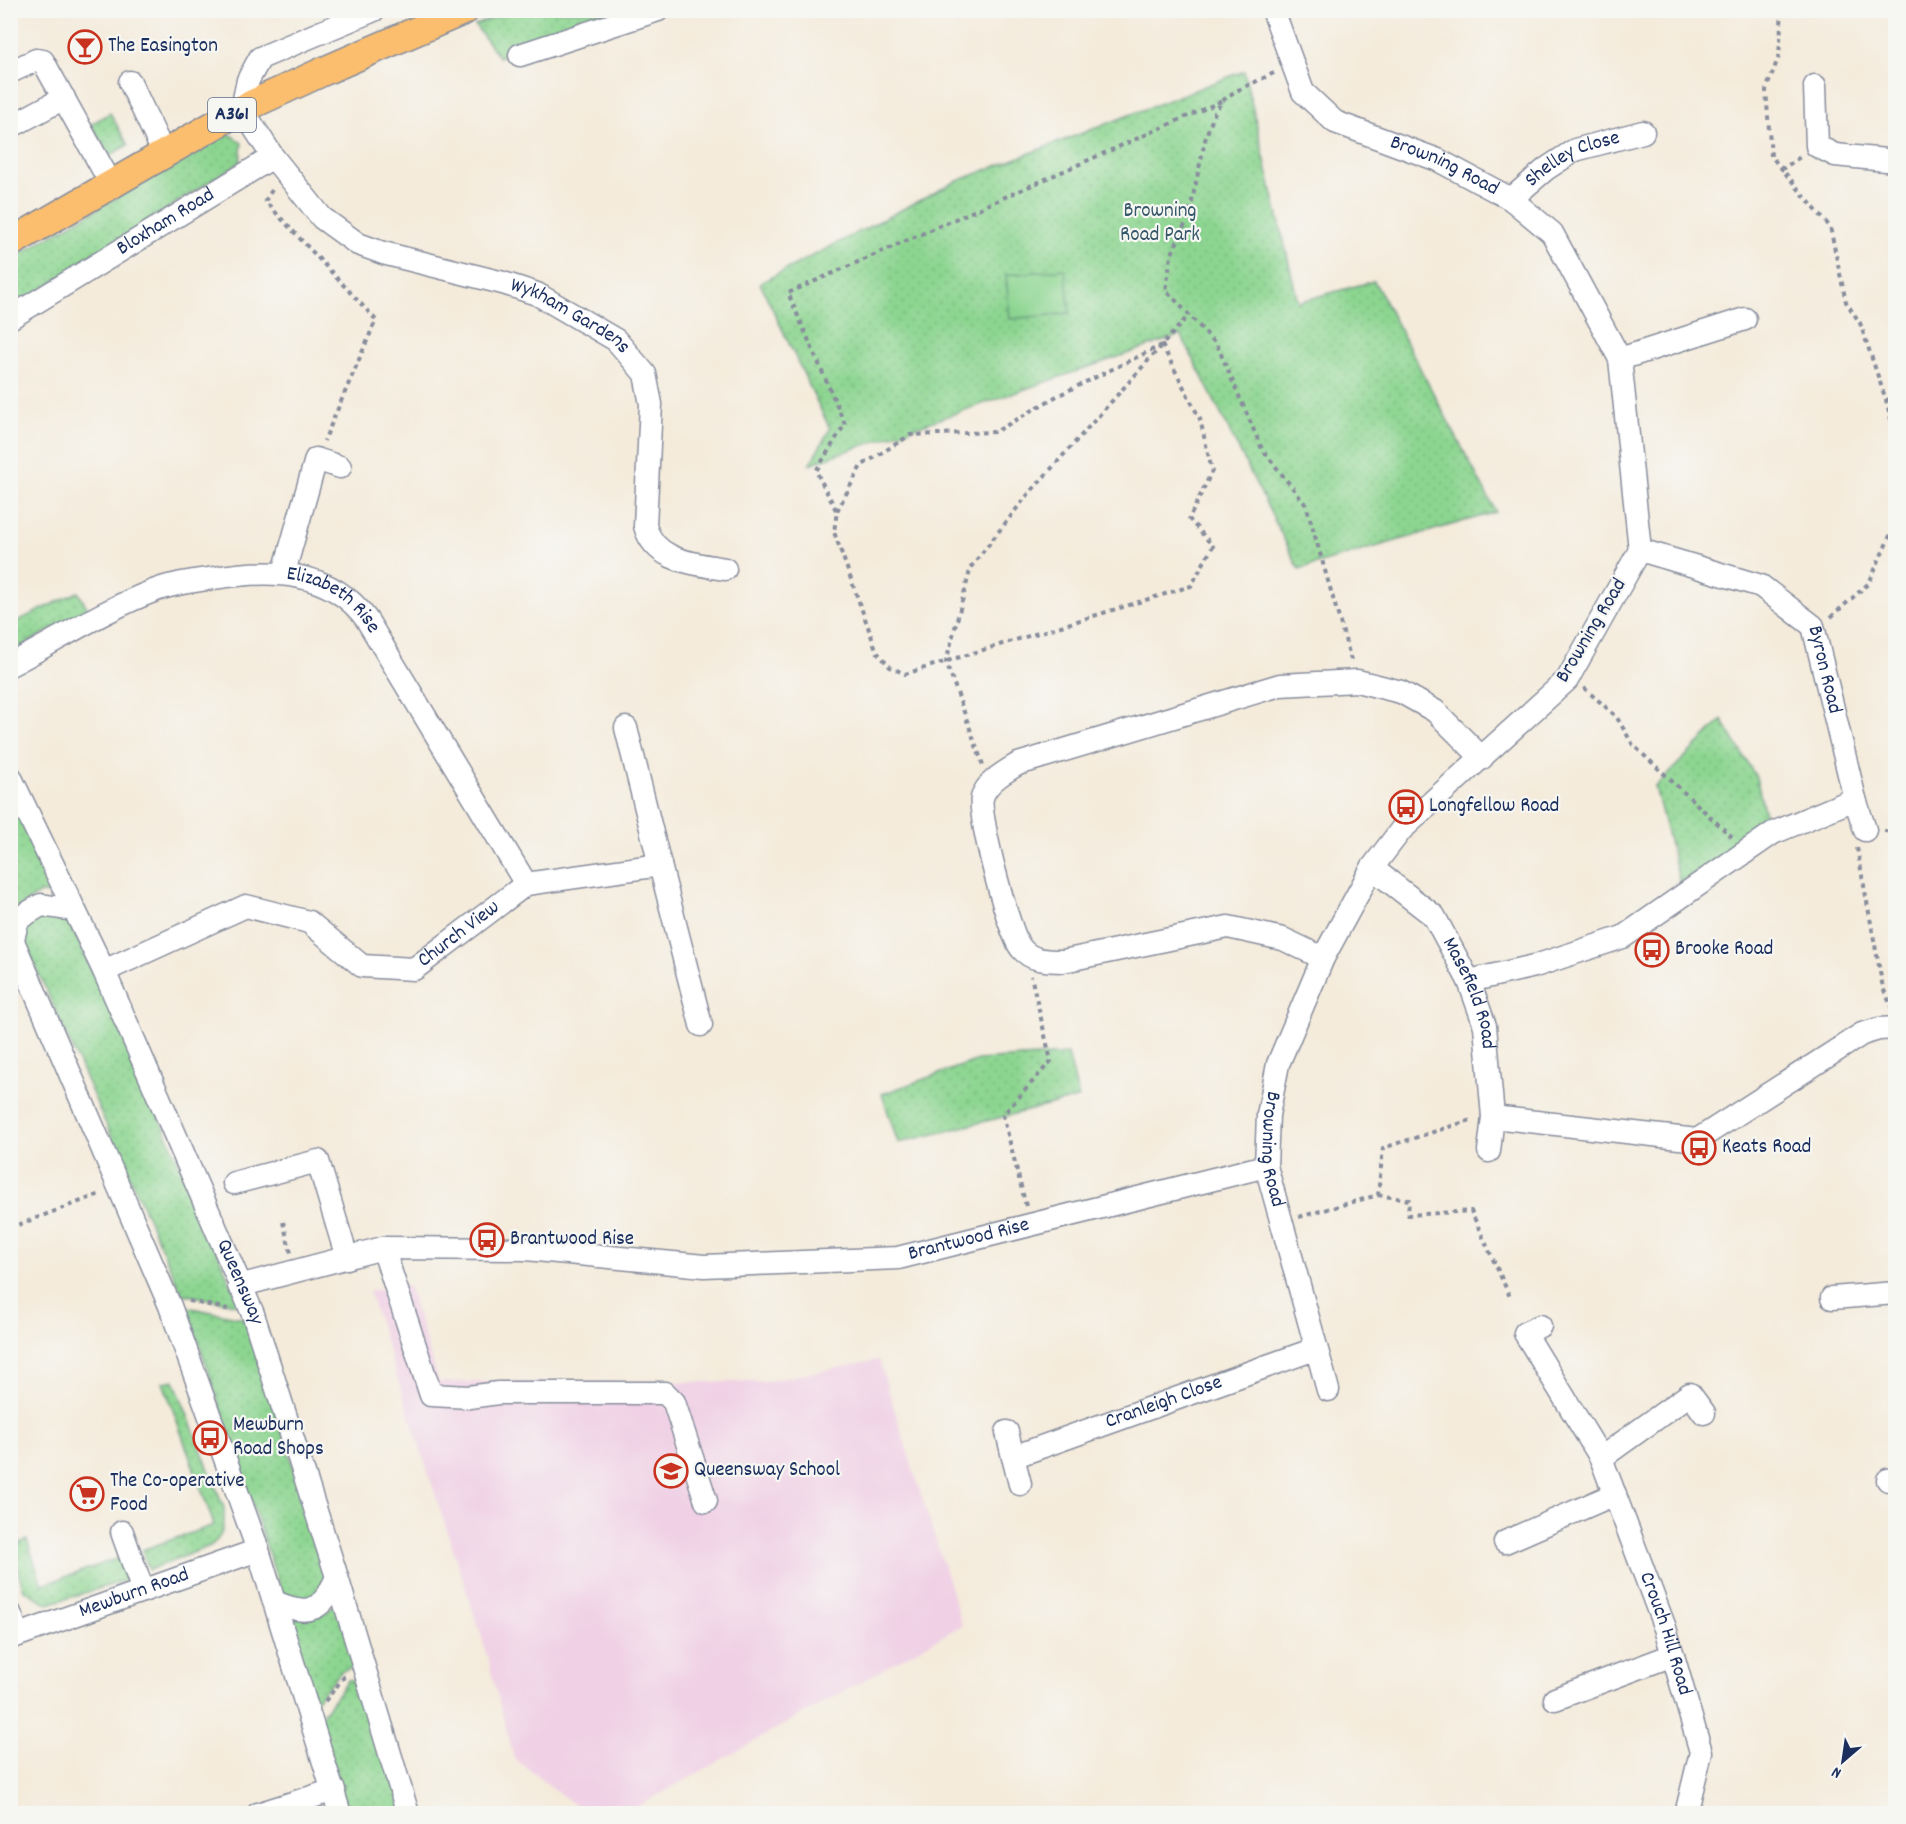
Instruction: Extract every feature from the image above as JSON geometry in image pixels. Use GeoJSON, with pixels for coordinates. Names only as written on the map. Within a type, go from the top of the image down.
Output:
{"type":"FeatureCollection","features":[{"type":"Feature","properties":{"kind":"main road","name":"A361"},"geometry":{"type":"LineString","coordinates":[[10,243],[242,110],[324,70],[465,10]]}},
{"type":"Feature","properties":{"kind":"street"},"geometry":{"type":"LineString","coordinates":[[278,164],[242,110],[250,74],[260,58],[374,10]]}},
{"type":"Feature","properties":{"kind":"street"},"geometry":{"type":"LineString","coordinates":[[520,55],[658,10]]}},
{"type":"Feature","properties":{"kind":"street","name":"Browning Road"},"geometry":{"type":"LineString","coordinates":[[1274,10],[1303,92],[1335,122],[1438,160],[1511,200],[1552,233],[1620,359],[1640,550],[1570,676],[1401,830],[1372,868],[1323,958],[1278,1064],[1268,1115],[1266,1166],[1328,1390]]}},
{"type":"Feature","properties":{"kind":"street"},"geometry":{"type":"LineString","coordinates":[[10,72],[40,59],[111,184]]}},
{"type":"Feature","properties":{"kind":"street"},"geometry":{"type":"LineString","coordinates":[[130,82],[164,154]]}},
{"type":"Feature","properties":{"kind":"street"},"geometry":{"type":"LineString","coordinates":[[1815,86],[1817,146],[1835,155],[1896,161]]}},
{"type":"Feature","properties":{"kind":"street"},"geometry":{"type":"LineString","coordinates":[[10,127],[64,98]]}},
{"type":"Feature","properties":{"kind":"street","name":"Shelley Close"},"geometry":{"type":"LineString","coordinates":[[1511,200],[1546,170],[1575,150],[1643,132]]}},
{"type":"Feature","properties":{"kind":"street","name":"Bloxham Road"},"geometry":{"type":"LineString","coordinates":[[10,318],[278,164]]}},
{"type":"Feature","properties":{"kind":"street","name":"Wykham Gardens"},"geometry":{"type":"LineString","coordinates":[[278,164],[322,218],[358,244],[383,253],[503,283],[537,294],[616,340],[645,375],[651,404],[645,526],[647,535],[655,547],[666,556],[725,569]]}},
{"type":"Feature","properties":{"kind":"street"},"geometry":{"type":"LineString","coordinates":[[1620,359],[1744,319]]}},
{"type":"Feature","properties":{"kind":"street"},"geometry":{"type":"LineString","coordinates":[[284,572],[316,459],[340,467]]}},
{"type":"Feature","properties":{"kind":"street","name":"Byron Road"},"geometry":{"type":"LineString","coordinates":[[1640,550],[1761,586],[1813,626],[1855,799],[1865,830]]}},
{"type":"Feature","properties":{"kind":"street","name":"Elizabeth Rise"},"geometry":{"type":"LineString","coordinates":[[10,665],[126,603],[158,589],[237,574],[284,572],[332,588],[356,605],[389,653],[526,885]]}},
{"type":"Feature","properties":{"kind":"street"},"geometry":{"type":"LineString","coordinates":[[1323,958],[1283,939],[1227,927],[1063,961],[1041,961],[1026,952],[1011,932],[983,818],[982,797],[995,778],[1018,764],[1280,685],[1357,681],[1401,692],[1435,711],[1482,758]]}},
{"type":"Feature","properties":{"kind":"street"},"geometry":{"type":"LineString","coordinates":[[626,728],[701,1025]]}},
{"type":"Feature","properties":{"kind":"street","name":"Queensway"},"geometry":{"type":"LineString","coordinates":[[10,776],[104,971],[252,1314],[338,1577],[408,1814]]}},
{"type":"Feature","properties":{"kind":"street"},"geometry":{"type":"LineString","coordinates":[[1469,981],[1535,966],[1623,937],[1773,833],[1855,799]]}},
{"type":"Feature","properties":{"kind":"street","name":"Church View"},"geometry":{"type":"LineString","coordinates":[[104,971],[246,906],[309,922],[362,966],[414,969],[526,885],[660,865]]}},
{"type":"Feature","properties":{"kind":"street","name":"Masefield Road"},"geometry":{"type":"LineString","coordinates":[[1372,868],[1434,916],[1469,981],[1485,1026],[1493,1115],[1490,1151]]}},
{"type":"Feature","properties":{"kind":"street"},"geometry":{"type":"LineString","coordinates":[[74,910],[41,905],[18,919],[12,936],[166,1297],[258,1550],[340,1814]]}},
{"type":"Feature","properties":{"kind":"street"},"geometry":{"type":"LineString","coordinates":[[1493,1115],[1697,1140],[1862,1034],[1879,1029],[1895,1028]]}},
{"type":"Feature","properties":{"kind":"street"},"geometry":{"type":"LineString","coordinates":[[234,1183],[318,1161],[347,1258]]}},
{"type":"Feature","properties":{"kind":"street","name":"Brantwood Rise"},"geometry":{"type":"LineString","coordinates":[[240,1286],[383,1248],[526,1249],[704,1266],[898,1258],[1266,1166]]}},
{"type":"Feature","properties":{"kind":"street"},"geometry":{"type":"LineString","coordinates":[[383,1248],[431,1395],[469,1397],[498,1393],[665,1393],[674,1402],[706,1501]]}},
{"type":"Feature","properties":{"kind":"street"},"geometry":{"type":"LineString","coordinates":[[1832,1298],[1896,1293]]}},
{"type":"Feature","properties":{"kind":"street","name":"Crouch Hill Road"},"geometry":{"type":"LineString","coordinates":[[1540,1326],[1524,1333],[1601,1458],[1673,1655],[1701,1752],[1686,1814]]}},
{"type":"Feature","properties":{"kind":"street","name":"Cranleigh Close"},"geometry":{"type":"LineString","coordinates":[[1013,1457],[1315,1349]]}},
{"type":"Feature","properties":{"kind":"street"},"geometry":{"type":"LineString","coordinates":[[1601,1458],[1690,1394],[1704,1413]]}},
{"type":"Feature","properties":{"kind":"street"},"geometry":{"type":"LineString","coordinates":[[1007,1432],[1020,1484]]}},
{"type":"Feature","properties":{"kind":"street"},"geometry":{"type":"LineString","coordinates":[[1505,1542],[1615,1494]]}},
{"type":"Feature","properties":{"kind":"street"},"geometry":{"type":"LineString","coordinates":[[122,1532],[142,1591]]}},
{"type":"Feature","properties":{"kind":"street","name":"Mewburn Road"},"geometry":{"type":"LineString","coordinates":[[14,1637],[258,1550]]}},
{"type":"Feature","properties":{"kind":"street"},"geometry":{"type":"LineString","coordinates":[[275,1602],[295,1611],[310,1610],[321,1605],[338,1577]]}},
{"type":"Feature","properties":{"kind":"street"},"geometry":{"type":"LineString","coordinates":[[10,1613],[14,1637]]}},
{"type":"Feature","properties":{"kind":"street"},"geometry":{"type":"LineString","coordinates":[[1556,1699],[1673,1655]]}},
{"type":"Feature","properties":{"kind":"street"},"geometry":{"type":"LineString","coordinates":[[258,1814],[333,1790]]}},
{"type":"Feature","properties":{"kind":"path"},"geometry":{"type":"LineString","coordinates":[[1782,10],[1779,56],[1766,90],[1771,156],[1830,227],[1846,302],[1860,323],[1886,400],[1896,438]]}},
{"type":"Feature","properties":{"kind":"path"},"geometry":{"type":"LineString","coordinates":[[837,511],[816,471],[845,424],[788,293],[1222,101],[1234,92],[1292,65]]}},
{"type":"Feature","properties":{"kind":"path"},"geometry":{"type":"LineString","coordinates":[[1222,101],[1206,135],[1189,215],[1171,256],[1166,290],[1217,345],[1262,448],[1306,505],[1357,681]]}},
{"type":"Feature","properties":{"kind":"path"},"geometry":{"type":"LineString","coordinates":[[278,164],[266,201],[376,320],[316,459]]}},
{"type":"Feature","properties":{"kind":"path"},"geometry":{"type":"LineString","coordinates":[[991,785],[946,662],[971,567],[1025,498],[1189,315]]}},
{"type":"Feature","properties":{"kind":"path"},"geometry":{"type":"LineString","coordinates":[[1162,345],[1200,419],[1212,471],[1189,519],[1213,546],[1191,586],[905,674],[890,667],[877,652],[834,532],[837,511],[861,466],[910,435],[995,432],[1057,396],[1162,345]]}},
{"type":"Feature","properties":{"kind":"path"},"geometry":{"type":"LineString","coordinates":[[1886,400],[1896,398]]}},
{"type":"Feature","properties":{"kind":"path"},"geometry":{"type":"LineString","coordinates":[[1815,631],[1869,583],[1896,522]]}},
{"type":"Feature","properties":{"kind":"path"},"geometry":{"type":"LineString","coordinates":[[1570,676],[1616,716],[1633,745],[1747,851]]}},
{"type":"Feature","properties":{"kind":"path"},"geometry":{"type":"LineString","coordinates":[[1865,830],[1856,843],[1884,988],[1892,1005],[1895,1028]]}},
{"type":"Feature","properties":{"kind":"path"},"geometry":{"type":"LineString","coordinates":[[1026,952],[1051,1061],[1003,1115],[1031,1225]]}},
{"type":"Feature","properties":{"kind":"path"},"geometry":{"type":"LineString","coordinates":[[1378,1195],[1383,1148],[1493,1115]]}},
{"type":"Feature","properties":{"kind":"path"},"geometry":{"type":"LineString","coordinates":[[10,1228],[119,1187]]}},
{"type":"Feature","properties":{"kind":"path"},"geometry":{"type":"LineString","coordinates":[[1281,1222],[1378,1195],[1409,1200],[1408,1215],[1471,1211],[1511,1299]]}},
{"type":"Feature","properties":{"kind":"path"},"geometry":{"type":"LineString","coordinates":[[283,1222],[296,1271]]}},
{"type":"Feature","properties":{"kind":"path"},"geometry":{"type":"LineString","coordinates":[[166,1297],[252,1314]]}},
{"type":"Feature","properties":{"kind":"path"},"geometry":{"type":"LineString","coordinates":[[310,1712],[323,1703],[344,1677],[366,1672]]}},
{"type":"Feature","properties":{"kind":"shaded area","name":"Queensway School"},"geometry":{"type":"Polygon","coordinates":[[[408,1285],[439,1382],[764,1382],[879,1360],[962,1625],[626,1813],[585,1813],[514,1758],[482,1638],[369,1291],[408,1285]]]}},
{"type":"Feature","properties":{"kind":"green space"},"geometry":{"type":"Polygon","coordinates":[[[513,11],[627,11],[499,57],[475,25],[513,11]]]}},
{"type":"Feature","properties":{"kind":"green space","name":"Browning Road Park"},"geometry":{"type":"Polygon","coordinates":[[[1244,71],[1298,302],[1374,281],[1496,512],[1299,569],[1181,335],[810,464],[830,429],[760,283],[955,182],[1244,71]]]}},
{"type":"Feature","properties":{"kind":"green space"},"geometry":{"type":"Polygon","coordinates":[[[110,113],[128,145],[109,156],[91,124],[110,113]]]}},
{"type":"Feature","properties":{"kind":"green space"},"geometry":{"type":"Polygon","coordinates":[[[228,133],[242,143],[240,162],[11,309],[11,259],[228,133]]]}},
{"type":"Feature","properties":{"kind":"green space"},"geometry":{"type":"Polygon","coordinates":[[[1065,269],[1070,313],[1010,319],[1006,275],[1065,269]]]}},
{"type":"Feature","properties":{"kind":"green space"},"geometry":{"type":"Polygon","coordinates":[[[78,592],[88,609],[11,652],[11,624],[78,592]]]}},
{"type":"Feature","properties":{"kind":"green space"},"geometry":{"type":"Polygon","coordinates":[[[1722,720],[1756,777],[1768,827],[1680,883],[1655,787],[1722,720]]]}},
{"type":"Feature","properties":{"kind":"green space"},"geometry":{"type":"Polygon","coordinates":[[[10,794],[55,894],[40,893],[15,910],[10,910],[10,794]]]}},
{"type":"Feature","properties":{"kind":"green space"},"geometry":{"type":"Polygon","coordinates":[[[41,914],[68,920],[135,1060],[240,1305],[182,1294],[26,945],[26,923],[41,914]]]}},
{"type":"Feature","properties":{"kind":"green space"},"geometry":{"type":"Polygon","coordinates":[[[1068,1054],[1079,1098],[898,1143],[882,1094],[978,1060],[1068,1054]]]}},
{"type":"Feature","properties":{"kind":"green space"},"geometry":{"type":"Polygon","coordinates":[[[187,1307],[246,1319],[328,1575],[314,1599],[289,1598],[281,1591],[187,1307]]]}},
{"type":"Feature","properties":{"kind":"green space"},"geometry":{"type":"Polygon","coordinates":[[[174,1380],[224,1508],[224,1525],[218,1539],[210,1546],[149,1570],[142,1550],[214,1525],[163,1382],[174,1380]]]}},
{"type":"Feature","properties":{"kind":"green space"},"geometry":{"type":"Polygon","coordinates":[[[27,1540],[42,1585],[119,1558],[127,1580],[48,1604],[24,1590],[10,1546],[27,1540]]]}},
{"type":"Feature","properties":{"kind":"green space"},"geometry":{"type":"Polygon","coordinates":[[[338,1602],[355,1667],[342,1671],[315,1701],[287,1614],[325,1613],[338,1602]]]}},
{"type":"Feature","properties":{"kind":"green space"},"geometry":{"type":"Polygon","coordinates":[[[361,1679],[407,1813],[347,1813],[320,1717],[348,1680],[361,1679]]]}},
{"type":"Feature","properties":{"kind":"place","name":"The Easington"},"geometry":{"type":"Point","coordinates":[85,47]}},
{"type":"Feature","properties":{"kind":"place","name":"Longfellow Road"},"geometry":{"type":"Point","coordinates":[1406,807]}},
{"type":"Feature","properties":{"kind":"place","name":"Brooke Road"},"geometry":{"type":"Point","coordinates":[1652,950]}},
{"type":"Feature","properties":{"kind":"place","name":"Keats Road"},"geometry":{"type":"Point","coordinates":[1699,1148]}},
{"type":"Feature","properties":{"kind":"place","name":"Brantwood Rise"},"geometry":{"type":"Point","coordinates":[487,1240]}},
{"type":"Feature","properties":{"kind":"place","name":"Mewburn Road Shops"},"geometry":{"type":"Point","coordinates":[210,1438]}},
{"type":"Feature","properties":{"kind":"place","name":"Queensway School"},"geometry":{"type":"Point","coordinates":[671,1471]}},
{"type":"Feature","properties":{"kind":"place","name":"The Co-operative Food"},"geometry":{"type":"Point","coordinates":[87,1494]}}]}
